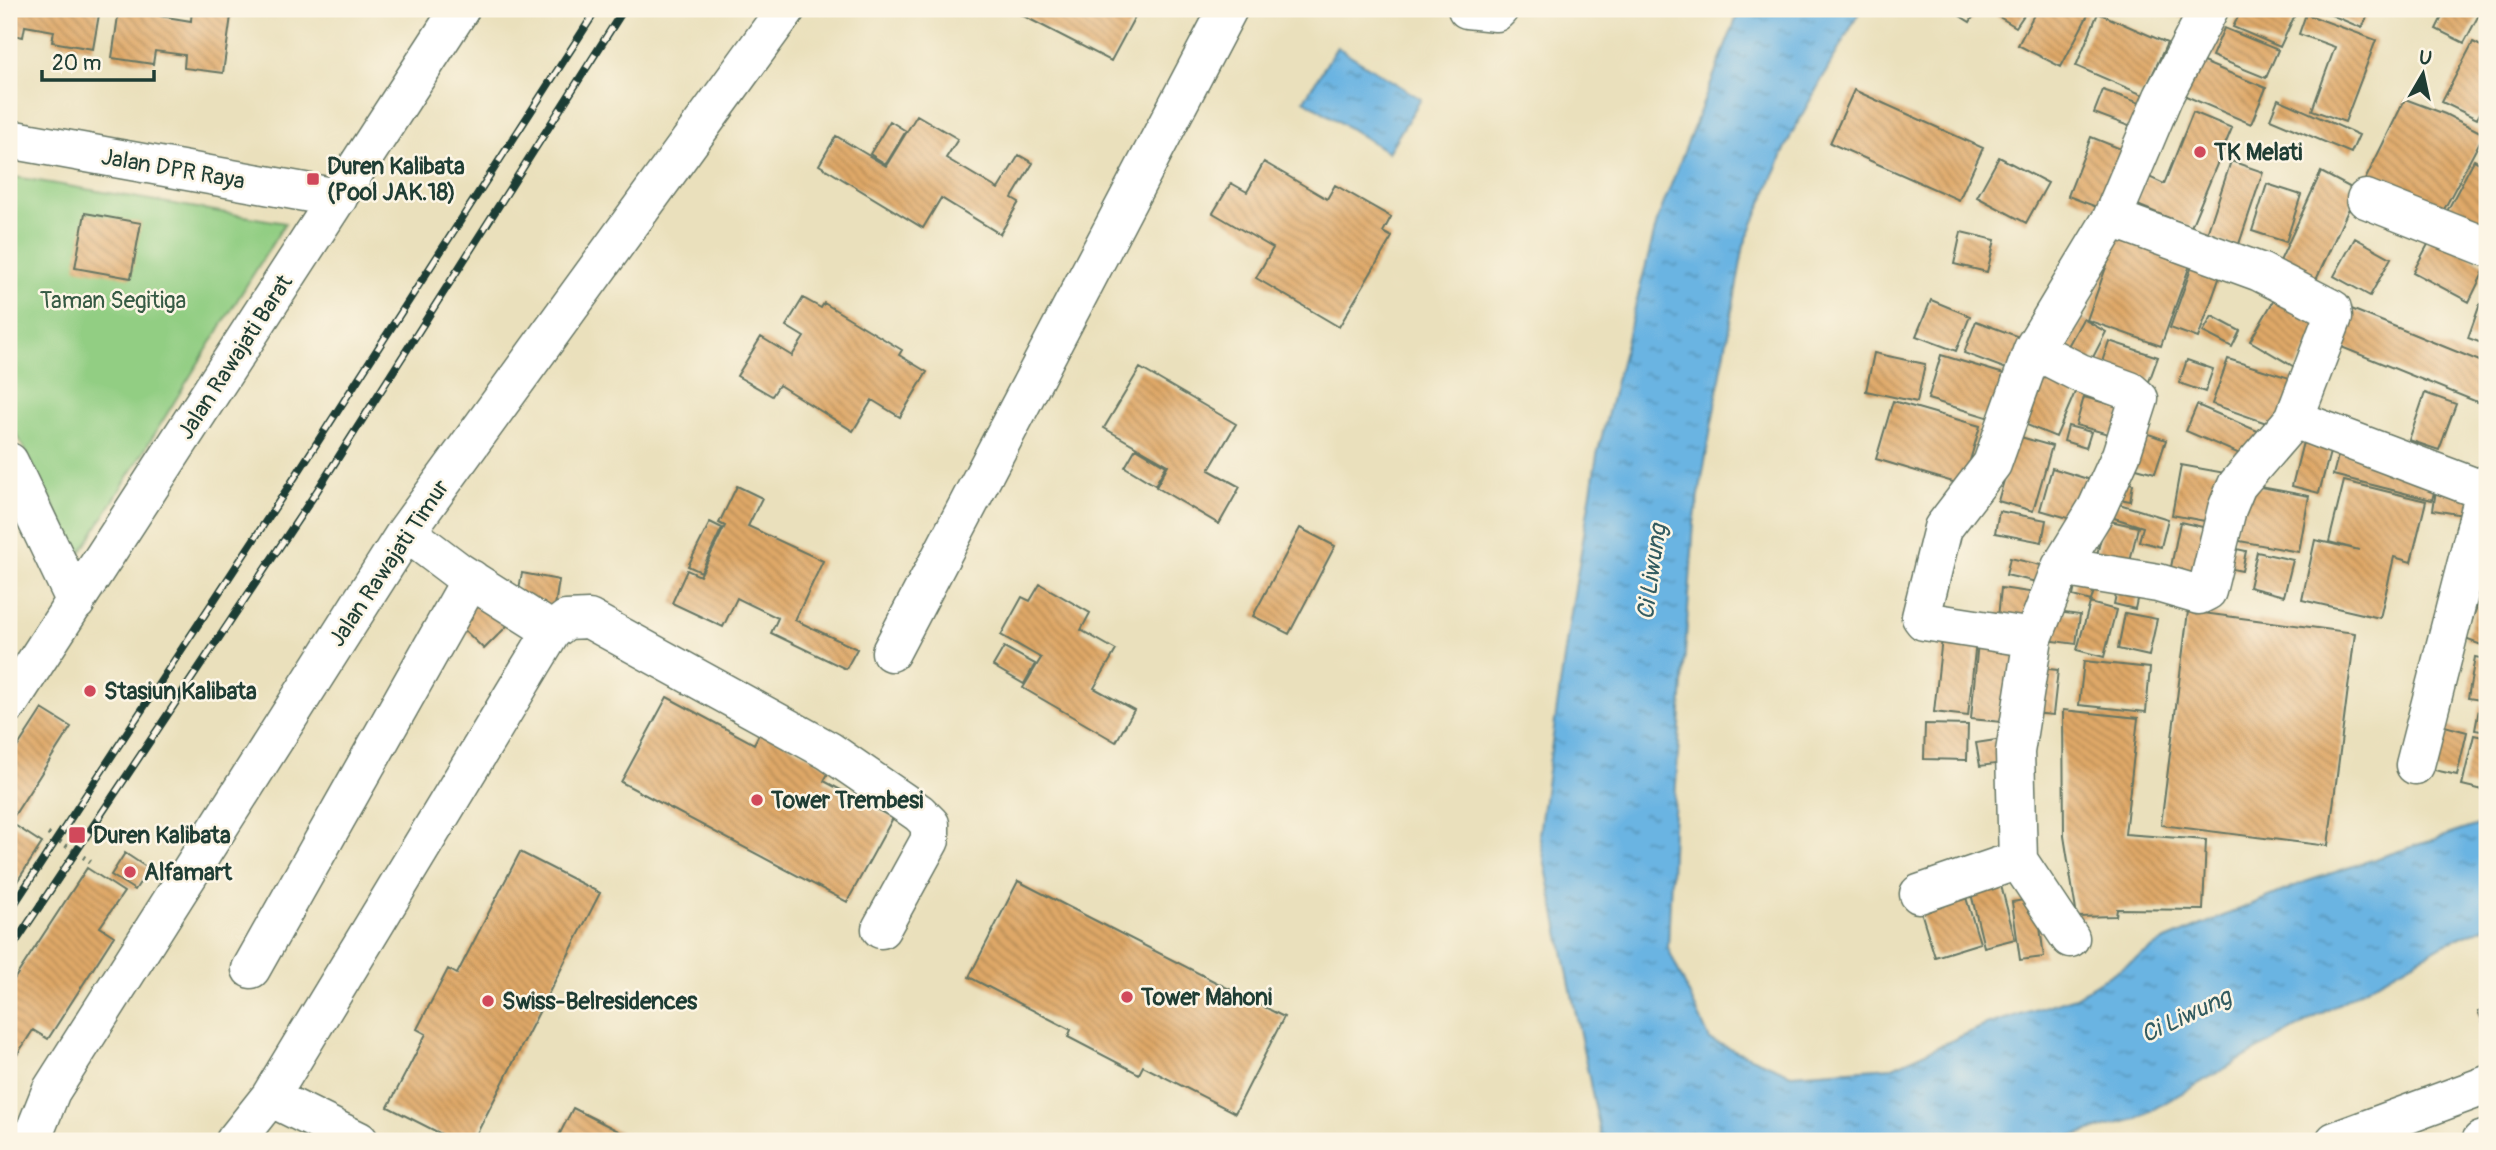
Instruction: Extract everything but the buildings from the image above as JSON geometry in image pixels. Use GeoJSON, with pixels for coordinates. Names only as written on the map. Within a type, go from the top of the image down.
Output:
{"type":"FeatureCollection","features":[{"type":"Feature","properties":{"kind":"street","name":"Jalan Rawajati Barat"},"geometry":{"type":"LineString","coordinates":[[9,704],[460,9]]}},
{"type":"Feature","properties":{"kind":"street","name":"Jalan Rawajati Timur"},"geometry":{"type":"LineString","coordinates":[[31,1141],[51,1091],[406,532],[786,9]]}},
{"type":"Feature","properties":{"kind":"street"},"geometry":{"type":"LineString","coordinates":[[891,652],[1228,9]]}},
{"type":"Feature","properties":{"kind":"street"},"geometry":{"type":"LineString","coordinates":[[1467,9],[1496,12],[1499,9]]}},
{"type":"Feature","properties":{"kind":"street"},"geometry":{"type":"LineString","coordinates":[[2033,638],[1924,621],[1921,617],[1943,528],[1992,464],[2033,349],[2112,218],[2163,97],[2209,9]]}},
{"type":"Feature","properties":{"kind":"street","name":"Jalan DPR Raya"},"geometry":{"type":"LineString","coordinates":[[9,139],[338,198]]}},
{"type":"Feature","properties":{"kind":"street"},"geometry":{"type":"LineString","coordinates":[[2366,198],[2487,247]]}},
{"type":"Feature","properties":{"kind":"street"},"geometry":{"type":"LineString","coordinates":[[2061,566],[2158,583],[2199,595],[2207,592],[2227,509],[2237,485],[2294,419],[2333,317],[2332,309],[2260,272],[2112,218]]}},
{"type":"Feature","properties":{"kind":"street"},"geometry":{"type":"LineString","coordinates":[[2033,349],[2080,373],[2130,391],[2139,399],[2121,455],[2097,508],[2061,566],[2033,638],[2015,752],[2018,860],[2070,938]]}},
{"type":"Feature","properties":{"kind":"street"},"geometry":{"type":"LineString","coordinates":[[2294,419],[2486,489],[2415,765]]}},
{"type":"Feature","properties":{"kind":"street"},"geometry":{"type":"LineString","coordinates":[[9,463],[76,602]]}},
{"type":"Feature","properties":{"kind":"street"},"geometry":{"type":"LineString","coordinates":[[406,532],[471,579],[552,631]]}},
{"type":"Feature","properties":{"kind":"street"},"geometry":{"type":"LineString","coordinates":[[251,969],[471,579]]}},
{"type":"Feature","properties":{"kind":"street"},"geometry":{"type":"LineString","coordinates":[[235,1141],[270,1097],[552,631],[566,620],[589,619],[829,751],[919,813],[930,824],[930,840],[881,929]]}},
{"type":"Feature","properties":{"kind":"street"},"geometry":{"type":"LineString","coordinates":[[1919,894],[2018,860]]}},
{"type":"Feature","properties":{"kind":"street"},"geometry":{"type":"LineString","coordinates":[[2334,1141],[2487,1085]]}},
{"type":"Feature","properties":{"kind":"street"},"geometry":{"type":"LineString","coordinates":[[270,1097],[359,1141]]}},
{"type":"Feature","properties":{"kind":"street"},"geometry":{"type":"LineString","coordinates":[[2481,1141],[2487,1139]]}},
{"type":"Feature","properties":{"kind":"path"},"geometry":{"type":"LineString","coordinates":[[48,834],[91,862]]}},
{"type":"Feature","properties":{"kind":"green space","name":"Taman Segitiga"},"geometry":{"type":"Polygon","coordinates":[[[9,176],[285,223],[79,556],[9,419],[9,176]]]}},
{"type":"Feature","properties":{"kind":"water","name":"Ci Liwung"},"geometry":{"type":"Polygon","coordinates":[[[1740,9],[1861,9],[1792,133],[1744,245],[1694,523],[1673,828],[1668,948],[1710,1040],[1791,1074],[1893,1067],[1986,1025],[2075,997],[2166,940],[2305,882],[2487,822],[2487,926],[2444,944],[2136,1119],[2071,1136],[2062,1141],[1602,1141],[1539,834],[1567,637],[1597,455],[1658,218],[1740,9]]]}},
{"type":"Feature","properties":{"kind":"water"},"geometry":{"type":"Polygon","coordinates":[[[1337,47],[1421,99],[1388,152],[1304,100],[1337,47]]]}},
{"type":"Feature","properties":{"kind":"railway"},"geometry":{"type":"LineString","coordinates":[[9,912],[293,480],[597,9]]}},
{"type":"Feature","properties":{"kind":"railway"},"geometry":{"type":"LineString","coordinates":[[9,952],[315,494],[624,9]]}},
{"type":"Feature","properties":{"kind":"place","name":"TK Melati"},"geometry":{"type":"Point","coordinates":[2200,152]}},
{"type":"Feature","properties":{"kind":"place","name":"Duren Kalibata (Pool JAK.18)"},"geometry":{"type":"Point","coordinates":[313,179]}},
{"type":"Feature","properties":{"kind":"place","name":"Stasiun Kalibata"},"geometry":{"type":"Point","coordinates":[90,691]}},
{"type":"Feature","properties":{"kind":"place","name":"Tower Trembesi"},"geometry":{"type":"Point","coordinates":[757,800]}},
{"type":"Feature","properties":{"kind":"place","name":"Duren Kalibata"},"geometry":{"type":"Point","coordinates":[77,835]}},
{"type":"Feature","properties":{"kind":"place","name":"Alfamart"},"geometry":{"type":"Point","coordinates":[130,872]}},
{"type":"Feature","properties":{"kind":"place","name":"Tower Mahoni"},"geometry":{"type":"Point","coordinates":[1127,997]}},
{"type":"Feature","properties":{"kind":"place","name":"Swiss-Belresidences"},"geometry":{"type":"Point","coordinates":[488,1001]}}]}
